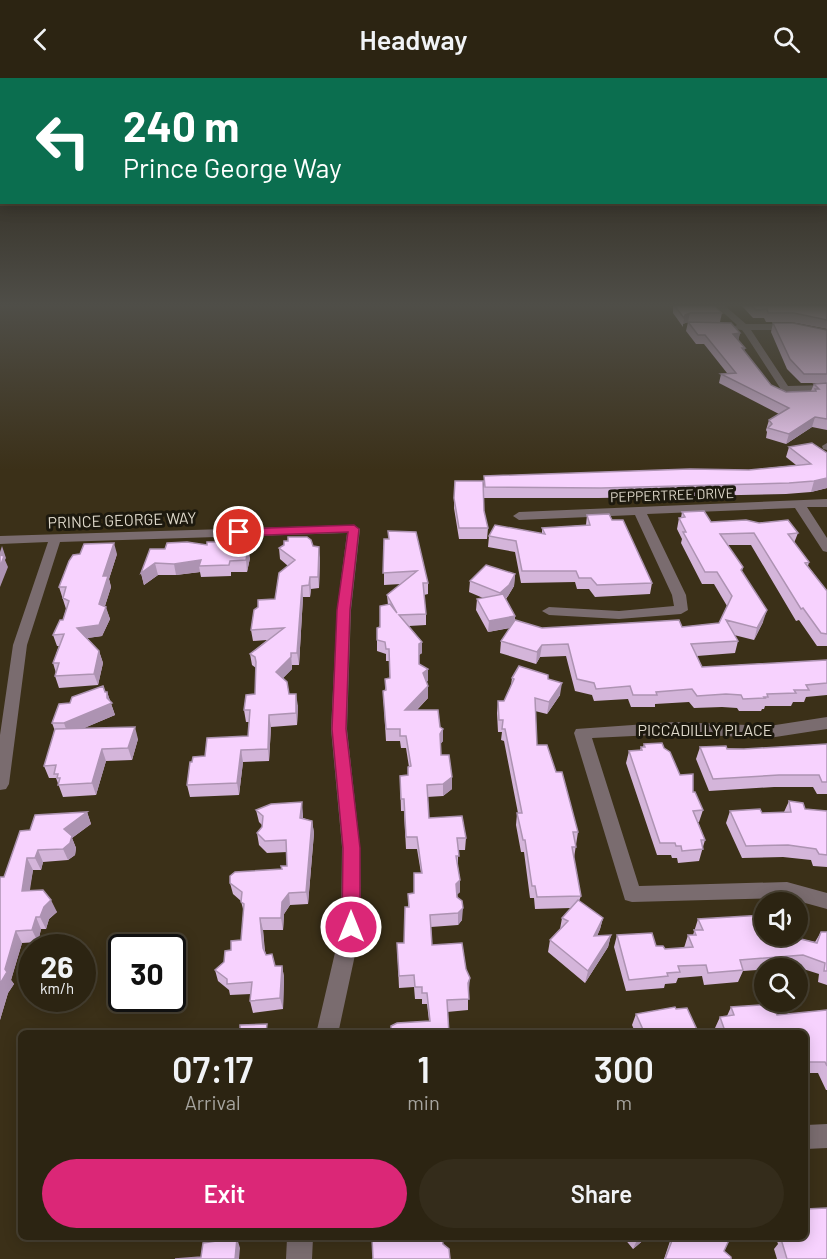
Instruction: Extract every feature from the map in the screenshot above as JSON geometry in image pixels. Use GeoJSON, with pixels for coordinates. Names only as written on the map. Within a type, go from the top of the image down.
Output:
{"type":"FeatureCollection","features":[{"type":"Feature","properties":{"kind":"street"},"geometry":{"type":"LineString","coordinates":[[766,360],[785,389],[827,388]]}},
{"type":"Feature","properties":{"kind":"street","name":"PEPPERTREE DRIVE"},"geometry":{"type":"LineString","coordinates":[[519,516],[800,506],[827,503]]}},
{"type":"Feature","properties":{"kind":"street"},"geometry":{"type":"LineString","coordinates":[[800,506],[827,548]]}},
{"type":"Feature","properties":{"kind":"street"},"geometry":{"type":"LineString","coordinates":[[549,612],[619,615],[681,610],[679,595],[639,511]]}},
{"type":"Feature","properties":{"kind":"street","name":"PRINCE GEORGE WAY"},"geometry":{"type":"LineString","coordinates":[[0,540],[354,529],[344,610],[339,729],[351,848],[351,927],[328,1030]]}},
{"type":"Feature","properties":{"kind":"street"},"geometry":{"type":"LineString","coordinates":[[0,784],[20,645],[55,539]]}},
{"type":"Feature","properties":{"kind":"street","name":"PICCADILLY PLACE"},"geometry":{"type":"LineString","coordinates":[[827,723],[769,732],[675,728],[582,733],[632,894],[787,890],[827,901]]}},
{"type":"Feature","properties":{"kind":"street"},"geometry":{"type":"LineString","coordinates":[[808,1137],[827,1137]]}},
{"type":"Feature","properties":{"kind":"street"},"geometry":{"type":"LineString","coordinates":[[299,1259],[300,1240]]}},
{"type":"Feature","properties":{"kind":"building"},"geometry":{"type":"Polygon","coordinates":[[[725,360],[751,360],[771,385],[786,392],[816,391],[815,389],[819,389],[814,384],[827,383],[827,419],[815,417],[789,434],[768,428],[772,424],[769,420],[789,408],[721,374],[736,373],[725,360]]]}},
{"type":"Feature","properties":{"kind":"building"},"geometry":{"type":"Polygon","coordinates":[[[791,360],[827,360],[827,374],[804,374],[791,360]]]}},
{"type":"Feature","properties":{"kind":"building"},"geometry":{"type":"Polygon","coordinates":[[[812,443],[827,453],[827,478],[789,483],[601,488],[485,487],[484,476],[690,469],[749,470],[811,464],[789,447],[812,443]]]}},
{"type":"Feature","properties":{"kind":"building"},"geometry":{"type":"Polygon","coordinates":[[[455,481],[483,481],[484,511],[488,528],[459,528],[454,498],[455,481]]]}},
{"type":"Feature","properties":{"kind":"building"},"geometry":{"type":"Polygon","coordinates":[[[704,511],[711,522],[746,520],[759,523],[788,520],[798,533],[788,534],[809,562],[805,563],[827,591],[827,634],[821,633],[803,608],[801,609],[754,533],[720,534],[743,567],[741,570],[767,610],[757,628],[726,620],[738,641],[691,644],[702,667],[827,660],[827,683],[806,685],[809,690],[794,690],[796,693],[767,694],[768,697],[765,698],[743,699],[741,695],[726,694],[697,696],[692,689],[656,692],[657,695],[633,695],[630,686],[596,689],[594,683],[577,679],[568,644],[542,645],[537,652],[501,641],[515,620],[542,628],[679,620],[682,627],[719,623],[732,596],[717,572],[705,572],[683,532],[686,532],[679,518],[685,517],[682,512],[704,511]]]}},
{"type":"Feature","properties":{"kind":"building"},"geometry":{"type":"Polygon","coordinates":[[[609,514],[612,520],[623,520],[652,583],[597,585],[591,578],[579,578],[576,571],[522,571],[516,541],[489,536],[495,525],[545,534],[542,528],[590,525],[587,515],[609,514]]]}},
{"type":"Feature","properties":{"kind":"building"},"geometry":{"type":"Polygon","coordinates":[[[388,531],[416,532],[428,583],[423,583],[426,614],[399,615],[422,642],[419,644],[419,664],[428,669],[423,673],[428,686],[405,710],[438,710],[440,727],[443,729],[440,734],[441,755],[449,755],[452,777],[443,784],[427,785],[429,818],[462,816],[466,838],[457,838],[459,856],[456,856],[460,880],[456,884],[457,897],[462,901],[463,908],[458,913],[430,915],[432,945],[462,943],[466,969],[470,978],[469,999],[447,1000],[449,1030],[391,1030],[391,1026],[397,1023],[430,1021],[427,993],[422,993],[422,987],[415,987],[414,975],[399,976],[397,943],[404,943],[405,907],[409,907],[408,894],[414,893],[414,873],[422,873],[417,837],[406,837],[404,799],[401,799],[400,776],[408,775],[408,767],[411,766],[406,736],[400,736],[400,729],[386,729],[383,691],[386,690],[385,679],[390,678],[389,649],[386,649],[385,642],[377,640],[377,628],[380,627],[380,606],[390,604],[397,613],[387,595],[417,571],[383,573],[384,539],[389,539],[388,531]]]}},
{"type":"Feature","properties":{"kind":"building"},"geometry":{"type":"Polygon","coordinates":[[[288,537],[307,537],[313,546],[319,547],[318,577],[310,577],[309,585],[302,586],[297,653],[291,653],[291,657],[276,672],[287,682],[289,694],[296,694],[296,713],[269,715],[268,749],[241,750],[237,783],[187,785],[190,762],[193,757],[205,756],[207,738],[248,736],[250,710],[244,710],[246,695],[255,694],[256,662],[255,657],[250,654],[284,628],[251,630],[254,610],[258,607],[258,600],[275,599],[279,573],[295,560],[279,548],[284,545],[284,541],[288,541],[288,537]]]}},
{"type":"Feature","properties":{"kind":"building"},"geometry":{"type":"Polygon","coordinates":[[[187,542],[207,545],[207,542],[232,542],[233,547],[248,547],[246,560],[230,561],[229,565],[199,566],[201,560],[174,564],[155,563],[141,573],[150,549],[165,549],[167,543],[187,542]]]}},
{"type":"Feature","properties":{"kind":"building"},"geometry":{"type":"Polygon","coordinates":[[[114,543],[103,576],[108,576],[99,604],[106,607],[99,625],[77,628],[99,651],[94,674],[55,676],[59,663],[53,663],[64,634],[53,635],[60,620],[63,620],[69,601],[63,598],[66,587],[59,587],[69,561],[73,555],[80,554],[84,544],[114,543]]]}},
{"type":"Feature","properties":{"kind":"building"},"geometry":{"type":"Polygon","coordinates":[[[0,555],[4,556],[0,567],[0,555]]]}},
{"type":"Feature","properties":{"kind":"building"},"geometry":{"type":"Polygon","coordinates":[[[486,565],[515,574],[509,585],[500,593],[470,581],[486,565]]]}},
{"type":"Feature","properties":{"kind":"building"},"geometry":{"type":"Polygon","coordinates":[[[503,594],[515,616],[489,621],[477,599],[503,594]]]}},
{"type":"Feature","properties":{"kind":"building"},"geometry":{"type":"Polygon","coordinates":[[[519,666],[548,675],[548,679],[562,683],[549,702],[535,698],[537,745],[547,745],[556,772],[562,772],[578,832],[573,832],[576,847],[572,847],[581,896],[537,897],[535,886],[532,886],[525,840],[523,840],[517,813],[522,813],[505,729],[502,729],[503,720],[499,720],[498,701],[504,701],[519,666]]]}},
{"type":"Feature","properties":{"kind":"building"},"geometry":{"type":"Polygon","coordinates":[[[103,686],[107,692],[107,698],[112,703],[64,723],[52,723],[59,704],[70,703],[72,697],[103,686]]]}},
{"type":"Feature","properties":{"kind":"building"},"geometry":{"type":"Polygon","coordinates":[[[135,727],[128,748],[102,749],[92,783],[58,785],[60,778],[57,778],[58,774],[54,774],[56,765],[44,766],[55,729],[135,727]]]}},
{"type":"Feature","properties":{"kind":"building"},"geometry":{"type":"Polygon","coordinates":[[[662,743],[664,748],[670,752],[680,775],[693,774],[693,792],[703,810],[693,811],[705,840],[701,840],[703,849],[682,851],[681,846],[676,846],[675,843],[660,843],[629,751],[642,750],[641,747],[645,747],[644,744],[662,743]]]}},
{"type":"Feature","properties":{"kind":"building"},"geometry":{"type":"Polygon","coordinates":[[[827,744],[827,782],[822,782],[819,775],[713,779],[700,747],[726,746],[727,749],[744,749],[827,744]]]}},
{"type":"Feature","properties":{"kind":"building"},"geometry":{"type":"Polygon","coordinates":[[[789,801],[803,803],[805,809],[827,811],[827,855],[819,854],[816,849],[788,845],[746,846],[730,811],[760,809],[762,813],[791,812],[789,801]]]}},
{"type":"Feature","properties":{"kind":"building"},"geometry":{"type":"Polygon","coordinates":[[[302,802],[300,818],[312,821],[306,892],[289,893],[282,902],[281,918],[260,918],[263,948],[266,955],[272,954],[275,966],[282,966],[280,998],[250,1001],[252,982],[227,984],[227,979],[215,970],[224,962],[225,951],[231,950],[231,941],[241,940],[244,904],[241,902],[242,892],[230,883],[230,876],[235,872],[282,869],[281,866],[287,866],[286,840],[265,841],[257,833],[262,827],[263,816],[256,810],[271,804],[302,802]]]}},
{"type":"Feature","properties":{"kind":"building"},"geometry":{"type":"Polygon","coordinates":[[[87,812],[64,829],[72,836],[70,843],[63,849],[38,850],[35,858],[27,858],[22,891],[43,890],[51,900],[44,907],[40,917],[36,917],[32,930],[16,931],[5,969],[7,972],[0,986],[0,877],[4,877],[20,831],[30,830],[35,815],[87,812]]]}},
{"type":"Feature","properties":{"kind":"building"},"geometry":{"type":"Polygon","coordinates":[[[578,900],[603,918],[594,936],[611,935],[588,971],[550,940],[568,921],[562,918],[578,900]]]}},
{"type":"Feature","properties":{"kind":"building"},"geometry":{"type":"Polygon","coordinates":[[[754,916],[754,946],[808,946],[808,941],[817,943],[821,932],[827,932],[827,971],[824,971],[825,963],[803,955],[740,960],[743,970],[708,973],[706,965],[678,966],[680,972],[667,973],[668,976],[629,980],[617,935],[652,933],[656,946],[663,946],[665,949],[693,947],[688,935],[696,935],[694,930],[703,930],[698,919],[754,916]]]}},
{"type":"Feature","properties":{"kind":"building"},"geometry":{"type":"Polygon","coordinates":[[[754,1005],[754,1012],[776,1012],[777,1015],[827,1010],[827,1066],[825,1062],[808,1062],[808,1030],[725,1030],[720,1017],[734,1015],[731,1007],[754,1005]]]}},
{"type":"Feature","properties":{"kind":"building"},"geometry":{"type":"Polygon","coordinates":[[[675,1007],[676,1009],[687,1008],[697,1030],[643,1030],[636,1014],[675,1007]]]}},
{"type":"Feature","properties":{"kind":"building"},"geometry":{"type":"Polygon","coordinates":[[[267,1024],[266,1030],[240,1030],[240,1025],[267,1024]]]}},
{"type":"Feature","properties":{"kind":"building"},"geometry":{"type":"Polygon","coordinates":[[[827,1208],[827,1259],[787,1259],[781,1240],[808,1240],[808,1209],[827,1208]]]}},
{"type":"Feature","properties":{"kind":"building"},"geometry":{"type":"Polygon","coordinates":[[[237,1240],[235,1259],[175,1259],[201,1257],[203,1243],[237,1240]]]}},
{"type":"Feature","properties":{"kind":"building"},"geometry":{"type":"Polygon","coordinates":[[[372,1240],[442,1240],[449,1249],[450,1259],[373,1259],[372,1240]]]}},
{"type":"Feature","properties":{"kind":"building"},"geometry":{"type":"Polygon","coordinates":[[[672,1240],[729,1240],[724,1251],[731,1259],[665,1259],[672,1240]]]}},
{"type":"Feature","properties":{"kind":"route"},"geometry":{"type":"LineString","coordinates":[[239,532],[354,529],[344,610],[339,729],[351,848],[351,927]]}}]}
